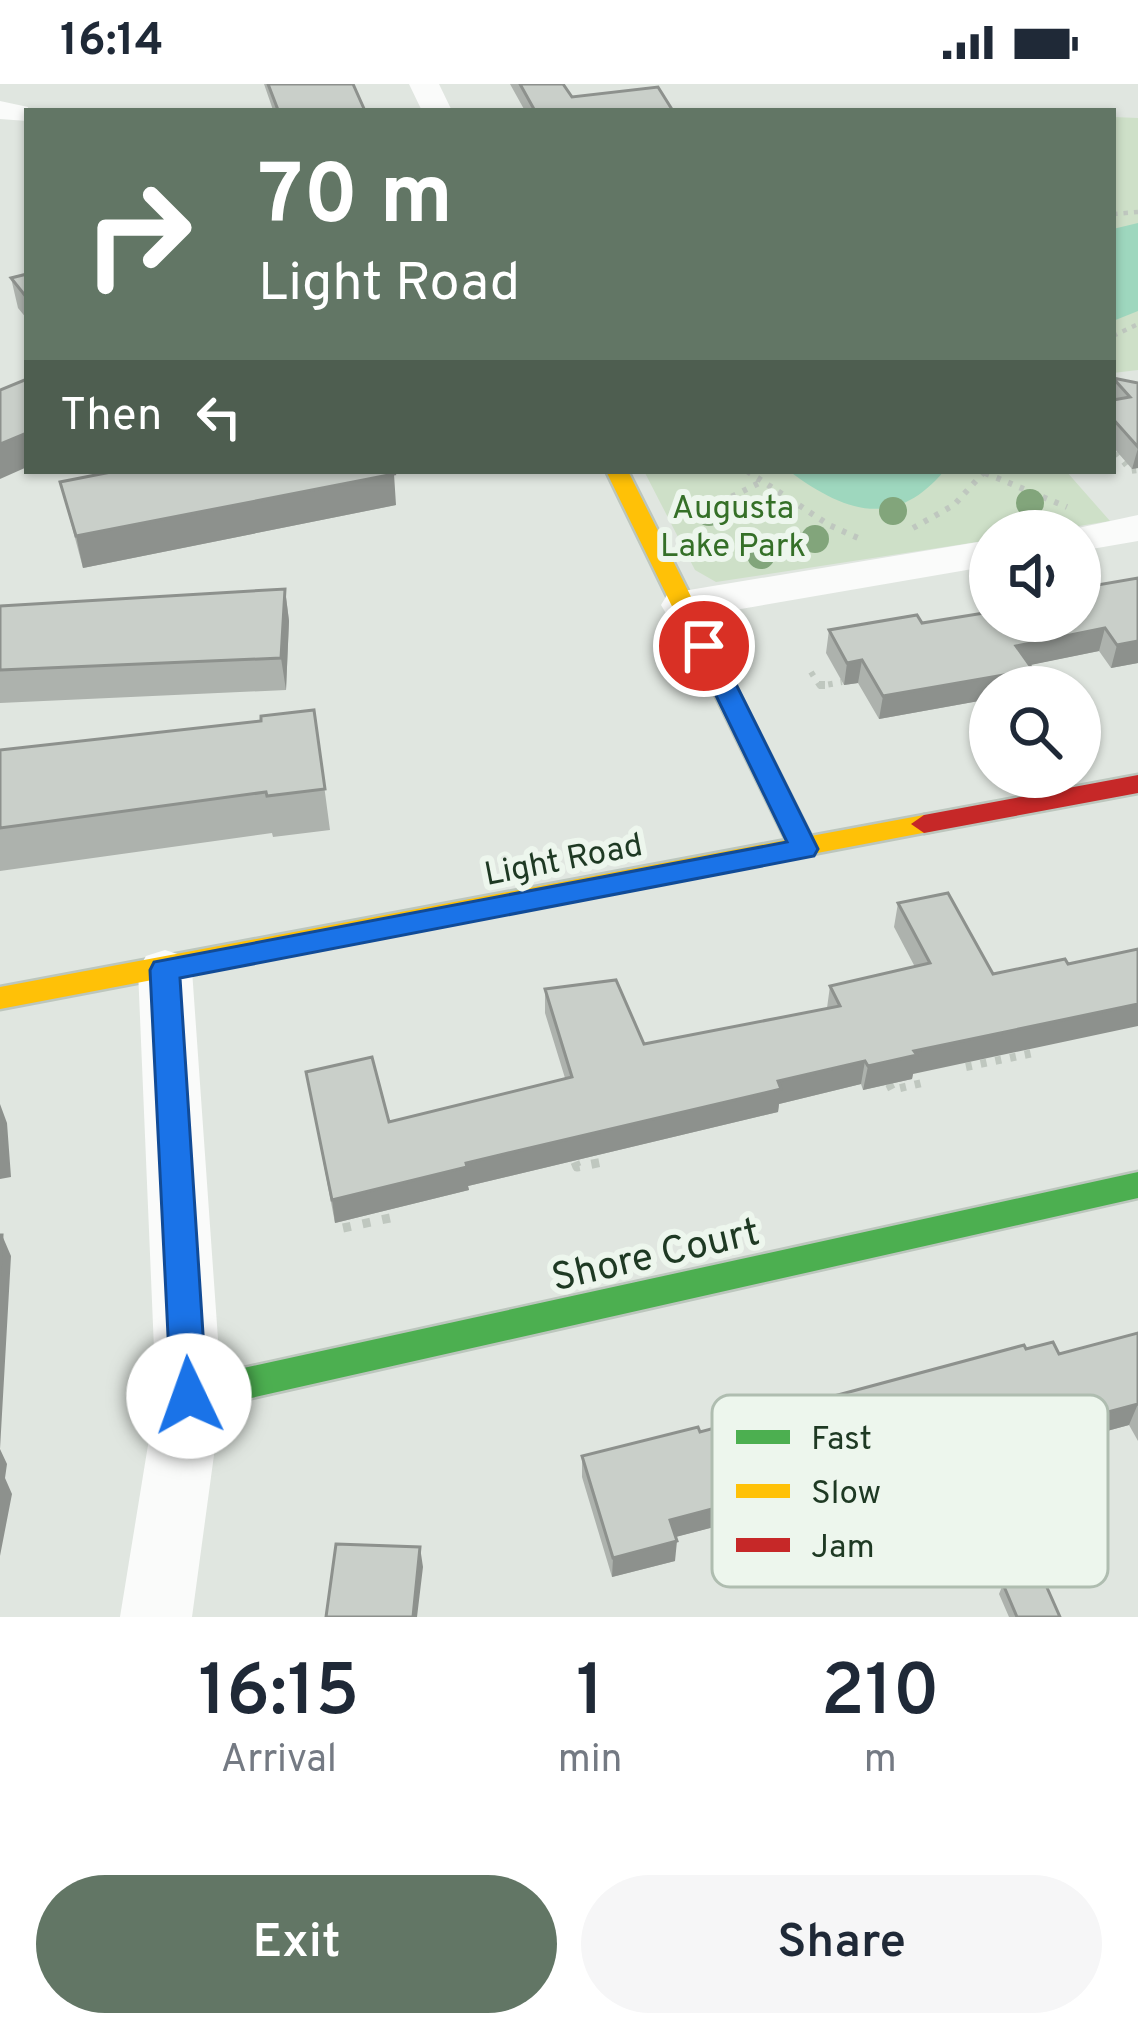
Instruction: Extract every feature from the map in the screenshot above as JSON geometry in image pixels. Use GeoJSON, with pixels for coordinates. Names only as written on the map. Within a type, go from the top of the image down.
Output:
{"type":"FeatureCollection","features":[{"type":"Feature","properties":{"kind":"street"},"geometry":{"type":"LineString","coordinates":[[618,474],[804,849]]}},
{"type":"Feature","properties":{"kind":"street"},"geometry":{"type":"LineString","coordinates":[[1101,526],[1138,528]]}},
{"type":"Feature","properties":{"kind":"street"},"geometry":{"type":"LineString","coordinates":[[683,605],[969,557]]}},
{"type":"Feature","properties":{"kind":"street","name":"Light Road"},"geometry":{"type":"LineString","coordinates":[[0,998],[1138,784]]}},
{"type":"Feature","properties":{"kind":"street"},"geometry":{"type":"LineString","coordinates":[[156,1617],[189,1396],[165,970]]}},
{"type":"Feature","properties":{"kind":"street","name":"Shore Court"},"geometry":{"type":"LineString","coordinates":[[189,1396],[1138,1185]]}},
{"type":"Feature","properties":{"kind":"path"},"geometry":{"type":"LineString","coordinates":[[1116,452],[1132,471],[1138,470]]}},
{"type":"Feature","properties":{"kind":"path"},"geometry":{"type":"LineString","coordinates":[[754,474],[833,529],[867,539]]}},
{"type":"Feature","properties":{"kind":"path"},"geometry":{"type":"LineString","coordinates":[[909,530],[945,511],[983,474]]}},
{"type":"Feature","properties":{"kind":"path"},"geometry":{"type":"LineString","coordinates":[[989,474],[1053,510]]}},
{"type":"Feature","properties":{"kind":"path"},"geometry":{"type":"LineString","coordinates":[[665,511],[731,497],[766,479]]}},
{"type":"Feature","properties":{"kind":"path"},"geometry":{"type":"LineString","coordinates":[[812,672],[820,686],[842,682]]}},
{"type":"Feature","properties":{"kind":"path"},"geometry":{"type":"LineString","coordinates":[[966,1067],[1033,1053],[1030,1049]]}},
{"type":"Feature","properties":{"kind":"path"},"geometry":{"type":"LineString","coordinates":[[889,1084],[892,1090],[926,1082]]}},
{"type":"Feature","properties":{"kind":"path"},"geometry":{"type":"LineString","coordinates":[[575,1162],[577,1167],[608,1161]]}},
{"type":"Feature","properties":{"kind":"path"},"geometry":{"type":"LineString","coordinates":[[343,1228],[390,1219],[388,1213]]}},
{"type":"Feature","properties":{"kind":"green space"},"geometry":{"type":"Polygon","coordinates":[[[1116,117],[1138,118],[1138,370],[1116,373],[1116,117]]]}},
{"type":"Feature","properties":{"kind":"green space","name":"Augusta Lake Park"},"geometry":{"type":"Polygon","coordinates":[[[646,474],[1069,474],[1100,510],[969,510],[969,543],[716,582],[695,570],[646,474]]]}},
{"type":"Feature","properties":{"kind":"shaded area"},"geometry":{"type":"Polygon","coordinates":[[[1138,223],[1138,311],[1116,320],[1116,228],[1138,223]]]}},
{"type":"Feature","properties":{"kind":"shaded area"},"geometry":{"type":"Polygon","coordinates":[[[793,474],[941,474],[906,502],[887,508],[849,504],[793,474]]]}},
{"type":"Feature","properties":{"kind":"building"},"geometry":{"type":"Polygon","coordinates":[[[268,84],[353,84],[364,108],[277,108],[268,84]]]}},
{"type":"Feature","properties":{"kind":"building"},"geometry":{"type":"Polygon","coordinates":[[[520,84],[563,84],[572,97],[658,87],[671,108],[533,108],[520,84]]]}},
{"type":"Feature","properties":{"kind":"building"},"geometry":{"type":"Polygon","coordinates":[[[24,275],[24,294],[11,278],[24,275]]]}},
{"type":"Feature","properties":{"kind":"building"},"geometry":{"type":"Polygon","coordinates":[[[1116,379],[1138,383],[1138,447],[1116,422],[1116,399],[1130,397],[1116,379]]]}},
{"type":"Feature","properties":{"kind":"building"},"geometry":{"type":"Polygon","coordinates":[[[24,380],[24,434],[0,444],[0,390],[24,380]]]}},
{"type":"Feature","properties":{"kind":"building"},"geometry":{"type":"Polygon","coordinates":[[[101,474],[394,474],[76,536],[60,482],[101,474]]]}},
{"type":"Feature","properties":{"kind":"building"},"geometry":{"type":"Polygon","coordinates":[[[1138,578],[1138,641],[1117,645],[1101,629],[1101,584],[1138,578]]]}},
{"type":"Feature","properties":{"kind":"building"},"geometry":{"type":"Polygon","coordinates":[[[285,589],[281,658],[0,670],[0,606],[285,589]]]}},
{"type":"Feature","properties":{"kind":"building"},"geometry":{"type":"Polygon","coordinates":[[[917,615],[922,623],[969,615],[969,642],[1036,642],[1016,646],[1030,666],[969,666],[969,681],[883,696],[862,660],[847,663],[829,630],[917,615]]]}},
{"type":"Feature","properties":{"kind":"building"},"geometry":{"type":"Polygon","coordinates":[[[314,710],[325,789],[267,796],[266,792],[0,828],[0,750],[261,721],[261,716],[314,710]]]}},
{"type":"Feature","properties":{"kind":"building"},"geometry":{"type":"Polygon","coordinates":[[[948,893],[993,974],[1138,949],[1138,1004],[914,1051],[917,1055],[868,1066],[865,1061],[778,1081],[781,1089],[466,1163],[467,1167],[332,1200],[306,1072],[372,1057],[389,1122],[572,1077],[545,989],[616,980],[644,1044],[840,1006],[830,986],[930,963],[898,903],[948,893]]]}},
{"type":"Feature","properties":{"kind":"building"},"geometry":{"type":"Polygon","coordinates":[[[1138,1333],[1138,1404],[1108,1412],[1108,1395],[838,1395],[1024,1345],[1026,1349],[1053,1342],[1059,1354],[1138,1333]]]}},
{"type":"Feature","properties":{"kind":"building"},"geometry":{"type":"Polygon","coordinates":[[[698,1427],[700,1432],[712,1429],[712,1509],[670,1520],[677,1541],[613,1558],[582,1456],[698,1427]]]}},
{"type":"Feature","properties":{"kind":"building"},"geometry":{"type":"Polygon","coordinates":[[[336,1544],[420,1547],[413,1617],[326,1617],[336,1544]]]}},
{"type":"Feature","properties":{"kind":"building"},"geometry":{"type":"Polygon","coordinates":[[[1004,1587],[1047,1587],[1060,1617],[1017,1617],[1004,1587]]]}},
{"type":"Feature","properties":{"kind":"traffic: fast"},"geometry":{"type":"LineString","coordinates":[[189,1396],[1138,1185]]}},
{"type":"Feature","properties":{"kind":"traffic: slow"},"geometry":{"type":"LineString","coordinates":[[618,474],[804,849]]}},
{"type":"Feature","properties":{"kind":"traffic: slow"},"geometry":{"type":"LineString","coordinates":[[0,998],[924,824]]}},
{"type":"Feature","properties":{"kind":"traffic: jam"},"geometry":{"type":"LineString","coordinates":[[924,824],[1138,784]]}},
{"type":"Feature","properties":{"kind":"route"},"geometry":{"type":"LineString","coordinates":[[189,1396],[165,970],[804,849],[704,646]]}}]}
